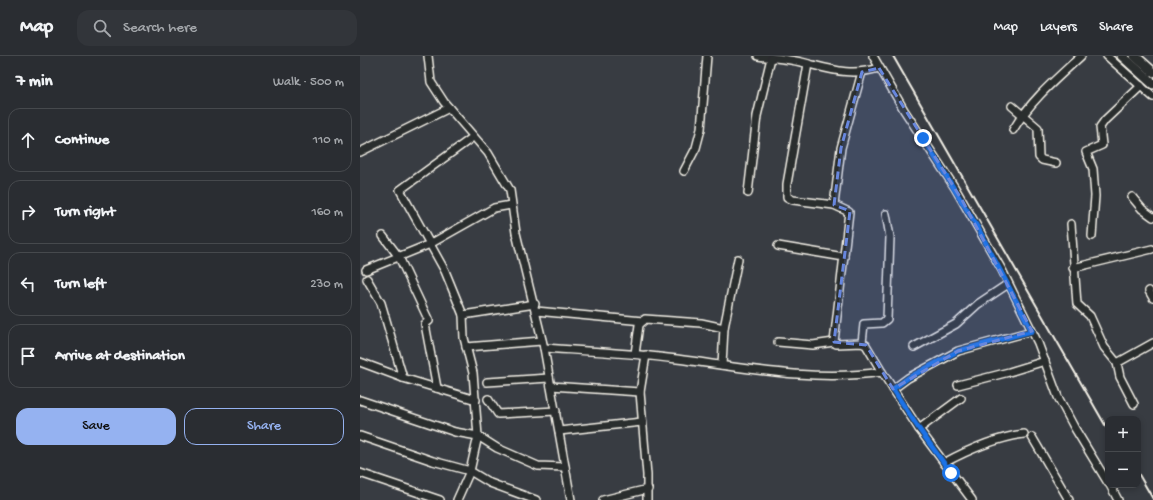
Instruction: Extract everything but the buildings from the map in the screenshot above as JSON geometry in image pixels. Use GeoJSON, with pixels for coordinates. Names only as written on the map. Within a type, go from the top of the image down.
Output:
{"type":"FeatureCollection","features":[{"type":"Feature","properties":{"kind":"main road"},"geometry":{"type":"LineString","coordinates":[[1122,56],[1153,84]]}},
{"type":"Feature","properties":{"kind":"main road"},"geometry":{"type":"LineString","coordinates":[[1135,56],[1153,72]]}},
{"type":"Feature","properties":{"kind":"street"},"geometry":{"type":"LineString","coordinates":[[428,56],[431,82],[449,108],[488,153],[510,190],[511,205],[536,307],[571,500]]}},
{"type":"Feature","properties":{"kind":"street"},"geometry":{"type":"LineString","coordinates":[[684,171],[696,148],[701,128],[707,56]]}},
{"type":"Feature","properties":{"kind":"street"},"geometry":{"type":"LineString","coordinates":[[758,56],[808,64],[848,73],[862,72],[879,68]]}},
{"type":"Feature","properties":{"kind":"street"},"geometry":{"type":"LineString","coordinates":[[873,56],[904,110],[958,194],[1008,284],[1032,331],[1058,396],[1074,427],[1105,477]]}},
{"type":"Feature","properties":{"kind":"street"},"geometry":{"type":"LineString","coordinates":[[1012,130],[1044,89],[1081,56]]}},
{"type":"Feature","properties":{"kind":"street"},"geometry":{"type":"LineString","coordinates":[[1107,56],[1153,97]]}},
{"type":"Feature","properties":{"kind":"street"},"geometry":{"type":"LineString","coordinates":[[748,192],[757,116],[771,58]]}},
{"type":"Feature","properties":{"kind":"street"},"geometry":{"type":"LineString","coordinates":[[808,64],[786,192],[787,197],[793,200],[834,205],[846,210],[850,215],[834,342]]}},
{"type":"Feature","properties":{"kind":"street"},"geometry":{"type":"LineString","coordinates":[[834,205],[841,148],[862,72]]}},
{"type":"Feature","properties":{"kind":"street"},"geometry":{"type":"LineString","coordinates":[[1092,236],[1095,196],[1092,169],[1086,152],[1102,145],[1100,127],[1105,120],[1141,86]]}},
{"type":"Feature","properties":{"kind":"street"},"geometry":{"type":"LineString","coordinates":[[1012,106],[1038,128],[1039,157],[1042,160],[1056,163]]}},
{"type":"Feature","properties":{"kind":"street"},"geometry":{"type":"LineString","coordinates":[[360,152],[449,108]]}},
{"type":"Feature","properties":{"kind":"street"},"geometry":{"type":"LineString","coordinates":[[457,500],[470,471],[478,436],[473,373],[464,338],[463,315],[445,272],[400,190],[473,137]]}},
{"type":"Feature","properties":{"kind":"street"},"geometry":{"type":"LineString","coordinates":[[1132,197],[1142,209],[1153,217]]}},
{"type":"Feature","properties":{"kind":"street"},"geometry":{"type":"LineString","coordinates":[[366,270],[430,244],[494,208],[511,205]]}},
{"type":"Feature","properties":{"kind":"street"},"geometry":{"type":"LineString","coordinates":[[862,343],[864,324],[882,323],[887,318],[890,237],[886,214]]}},
{"type":"Feature","properties":{"kind":"street"},"geometry":{"type":"LineString","coordinates":[[1071,224],[1073,268],[1077,304],[1090,316],[1104,347],[1117,363],[1120,377],[1134,404]]}},
{"type":"Feature","properties":{"kind":"street"},"geometry":{"type":"LineString","coordinates":[[383,236],[399,257],[429,321],[425,324],[437,388]]}},
{"type":"Feature","properties":{"kind":"street"},"geometry":{"type":"LineString","coordinates":[[778,246],[844,257]]}},
{"type":"Feature","properties":{"kind":"street"},"geometry":{"type":"LineString","coordinates":[[1073,268],[1152,249]]}},
{"type":"Feature","properties":{"kind":"street"},"geometry":{"type":"LineString","coordinates":[[722,365],[724,328],[738,259]]}},
{"type":"Feature","properties":{"kind":"street"},"geometry":{"type":"LineString","coordinates":[[367,279],[381,303],[403,378]]}},
{"type":"Feature","properties":{"kind":"street"},"geometry":{"type":"LineString","coordinates":[[914,347],[956,324],[978,304],[1008,284]]}},
{"type":"Feature","properties":{"kind":"street"},"geometry":{"type":"LineString","coordinates":[[1149,291],[1153,298]]}},
{"type":"Feature","properties":{"kind":"street"},"geometry":{"type":"LineString","coordinates":[[463,315],[536,307],[643,321],[645,319],[686,322],[724,328]]}},
{"type":"Feature","properties":{"kind":"street"},"geometry":{"type":"LineString","coordinates":[[635,354],[639,325],[643,321]]}},
{"type":"Feature","properties":{"kind":"street"},"geometry":{"type":"LineString","coordinates":[[893,389],[908,378],[958,351],[1032,331]]}},
{"type":"Feature","properties":{"kind":"street"},"geometry":{"type":"LineString","coordinates":[[778,342],[813,345],[834,342],[836,344],[862,343],[866,345],[919,429],[972,500]]}},
{"type":"Feature","properties":{"kind":"street"},"geometry":{"type":"LineString","coordinates":[[1117,363],[1153,343]]}},
{"type":"Feature","properties":{"kind":"street"},"geometry":{"type":"LineString","coordinates":[[466,347],[543,345],[646,355],[819,376],[861,375],[882,372]]}},
{"type":"Feature","properties":{"kind":"street"},"geometry":{"type":"LineString","coordinates":[[646,355],[640,392],[648,489],[647,500]]}},
{"type":"Feature","properties":{"kind":"street"},"geometry":{"type":"LineString","coordinates":[[360,359],[360,362],[403,378],[476,400]]}},
{"type":"Feature","properties":{"kind":"street"},"geometry":{"type":"LineString","coordinates":[[958,385],[1045,361]]}},
{"type":"Feature","properties":{"kind":"street"},"geometry":{"type":"LineString","coordinates":[[487,382],[549,378]]}},
{"type":"Feature","properties":{"kind":"street"},"geometry":{"type":"LineString","coordinates":[[551,386],[640,392]]}},
{"type":"Feature","properties":{"kind":"street"},"geometry":{"type":"LineString","coordinates":[[919,429],[961,398]]}},
{"type":"Feature","properties":{"kind":"street"},"geometry":{"type":"LineString","coordinates":[[488,399],[498,414],[556,411]]}},
{"type":"Feature","properties":{"kind":"street"},"geometry":{"type":"LineString","coordinates":[[360,400],[455,432],[478,436],[497,448],[538,466],[566,468]]}},
{"type":"Feature","properties":{"kind":"street"},"geometry":{"type":"LineString","coordinates":[[559,431],[642,422]]}},
{"type":"Feature","properties":{"kind":"street"},"geometry":{"type":"LineString","coordinates":[[944,464],[961,454],[1006,437],[1024,434]]}},
{"type":"Feature","properties":{"kind":"street"},"geometry":{"type":"LineString","coordinates":[[360,436],[433,461],[470,471],[490,483],[536,500]]}},
{"type":"Feature","properties":{"kind":"street"},"geometry":{"type":"LineString","coordinates":[[1032,436],[1069,500]]}},
{"type":"Feature","properties":{"kind":"street"},"geometry":{"type":"LineString","coordinates":[[360,473],[440,500]]}},
{"type":"Feature","properties":{"kind":"street"},"geometry":{"type":"LineString","coordinates":[[1111,488],[1118,500]]}},
{"type":"Feature","properties":{"kind":"street"},"geometry":{"type":"LineString","coordinates":[[603,500],[648,489]]}},
{"type":"Feature","properties":{"kind":"highlighted area"},"geometry":{"type":"Polygon","coordinates":[[[879,68],[962,200],[1032,331],[958,351],[893,389],[866,345],[834,342],[850,211],[834,205],[841,148],[862,72],[879,68]]]}},
{"type":"Feature","properties":{"kind":"railway"},"geometry":{"type":"LineString","coordinates":[[893,56],[1105,425]]}},
{"type":"Feature","properties":{"kind":"railway"},"geometry":{"type":"LineString","coordinates":[[1141,478],[1153,499]]}},
{"type":"Feature","properties":{"kind":"route"},"geometry":{"type":"LineString","coordinates":[[923,138],[955,188],[1002,270],[1032,331],[998,342],[958,351],[908,378],[893,389],[919,429],[951,473]]}}]}
